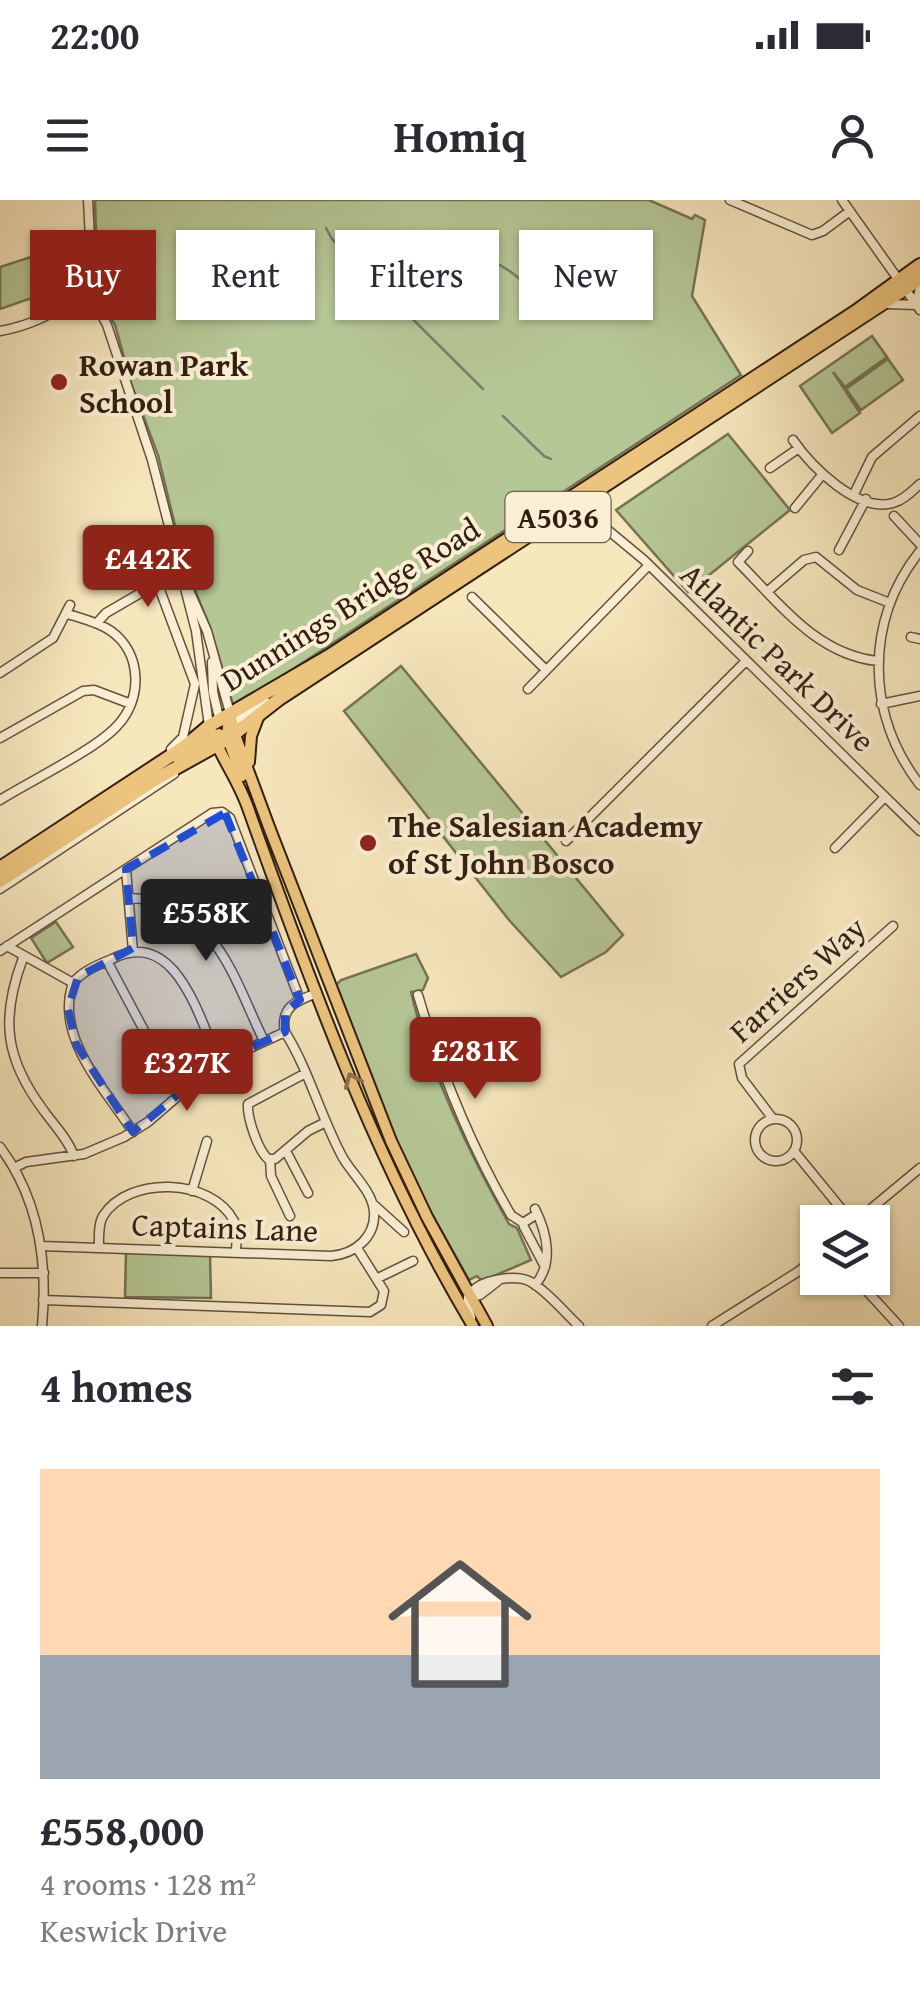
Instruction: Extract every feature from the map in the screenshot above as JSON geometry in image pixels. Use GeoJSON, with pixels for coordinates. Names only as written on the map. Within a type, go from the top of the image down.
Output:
{"type":"FeatureCollection","features":[{"type":"Feature","properties":{"kind":"highway"},"geometry":{"type":"LineString","coordinates":[[903,286],[919,273]]}},
{"type":"Feature","properties":{"kind":"highway","name":"Dunnings Bridge Road"},"geometry":{"type":"LineString","coordinates":[[223,729],[259,714],[578,498],[903,286]]}},
{"type":"Feature","properties":{"kind":"highway","name":"Dunnings Bridge Road"},"geometry":{"type":"LineString","coordinates":[[223,729],[556,506],[578,498]]}},
{"type":"Feature","properties":{"kind":"highway","name":"A5036"},"geometry":{"type":"LineString","coordinates":[[0,865],[223,729]]}},
{"type":"Feature","properties":{"kind":"highway","name":"A5036"},"geometry":{"type":"LineString","coordinates":[[0,885],[173,770],[223,729]]}},
{"type":"Feature","properties":{"kind":"main road"},"geometry":{"type":"LineString","coordinates":[[250,772],[250,744],[259,714]]}},
{"type":"Feature","properties":{"kind":"main road"},"geometry":{"type":"LineString","coordinates":[[223,729],[250,772],[391,1141],[487,1326]]}},
{"type":"Feature","properties":{"kind":"main road"},"geometry":{"type":"LineString","coordinates":[[223,729],[317,993],[384,1158],[472,1325]]}},
{"type":"Feature","properties":{"kind":"street"},"geometry":{"type":"LineString","coordinates":[[88,200],[88,230]]}},
{"type":"Feature","properties":{"kind":"street"},"geometry":{"type":"LineString","coordinates":[[730,200],[812,235],[850,211]]}},
{"type":"Feature","properties":{"kind":"street"},"geometry":{"type":"LineString","coordinates":[[842,200],[918,307]]}},
{"type":"Feature","properties":{"kind":"street"},"geometry":{"type":"LineString","coordinates":[[888,267],[919,273]]}},
{"type":"Feature","properties":{"kind":"street"},"geometry":{"type":"LineString","coordinates":[[888,267],[884,299],[918,307]]}},
{"type":"Feature","properties":{"kind":"street"},"geometry":{"type":"LineString","coordinates":[[0,331],[35,320]]}},
{"type":"Feature","properties":{"kind":"street"},"geometry":{"type":"LineString","coordinates":[[105,320],[152,460],[223,729]]}},
{"type":"Feature","properties":{"kind":"street"},"geometry":{"type":"LineString","coordinates":[[854,494],[872,457],[920,416]]}},
{"type":"Feature","properties":{"kind":"street"},"geometry":{"type":"LineString","coordinates":[[770,468],[796,444],[822,475],[866,500],[890,504],[920,484]]}},
{"type":"Feature","properties":{"kind":"street"},"geometry":{"type":"LineString","coordinates":[[795,508],[822,475]]}},
{"type":"Feature","properties":{"kind":"street","name":"Atlantic Park Drive"},"geometry":{"type":"LineString","coordinates":[[578,498],[920,832]]}},
{"type":"Feature","properties":{"kind":"street"},"geometry":{"type":"LineString","coordinates":[[839,550],[866,500]]}},
{"type":"Feature","properties":{"kind":"street"},"geometry":{"type":"LineString","coordinates":[[894,516],[920,547],[890,603],[878,661],[882,704],[894,744],[920,785]]}},
{"type":"Feature","properties":{"kind":"street"},"geometry":{"type":"LineString","coordinates":[[748,551],[738,562],[824,645],[855,658],[878,661]]}},
{"type":"Feature","properties":{"kind":"street"},"geometry":{"type":"LineString","coordinates":[[768,591],[804,560],[816,557],[857,590],[890,603]]}},
{"type":"Feature","properties":{"kind":"street"},"geometry":{"type":"LineString","coordinates":[[528,689],[649,565]]}},
{"type":"Feature","properties":{"kind":"street"},"geometry":{"type":"LineString","coordinates":[[97,623],[106,613],[180,570]]}},
{"type":"Feature","properties":{"kind":"street"},"geometry":{"type":"LineString","coordinates":[[180,570],[212,647],[212,692],[223,729]]}},
{"type":"Feature","properties":{"kind":"street"},"geometry":{"type":"LineString","coordinates":[[0,865],[184,737],[195,684],[157,582]]}},
{"type":"Feature","properties":{"kind":"street"},"geometry":{"type":"LineString","coordinates":[[472,596],[546,670]]}},
{"type":"Feature","properties":{"kind":"street"},"geometry":{"type":"LineString","coordinates":[[0,674],[54,638],[69,610],[97,623],[122,642],[132,656],[135,687],[131,704],[115,728],[0,800]]}},
{"type":"Feature","properties":{"kind":"street"},"geometry":{"type":"LineString","coordinates":[[566,841],[746,661]]}},
{"type":"Feature","properties":{"kind":"street"},"geometry":{"type":"LineString","coordinates":[[223,729],[288,688],[305,682]]}},
{"type":"Feature","properties":{"kind":"street"},"geometry":{"type":"LineString","coordinates":[[0,738],[83,691],[94,690],[131,704]]}},
{"type":"Feature","properties":{"kind":"street"},"geometry":{"type":"LineString","coordinates":[[882,704],[920,696]]}},
{"type":"Feature","properties":{"kind":"street"},"geometry":{"type":"LineString","coordinates":[[835,848],[885,797]]}},
{"type":"Feature","properties":{"kind":"street"},"geometry":{"type":"LineString","coordinates":[[72,983],[4,948],[212,814],[222,812],[230,818],[300,1000]]}},
{"type":"Feature","properties":{"kind":"street"},"geometry":{"type":"LineString","coordinates":[[126,869],[133,951]]}},
{"type":"Feature","properties":{"kind":"street"},"geometry":{"type":"LineString","coordinates":[[169,906],[174,897],[193,889],[207,890],[216,926],[210,934]]}},
{"type":"Feature","properties":{"kind":"street"},"geometry":{"type":"LineString","coordinates":[[129,898],[169,906],[189,916],[210,934],[264,1042]]}},
{"type":"Feature","properties":{"kind":"street","name":"Farriers Way"},"geometry":{"type":"LineString","coordinates":[[773,1120],[742,1078],[739,1064],[893,926]]}},
{"type":"Feature","properties":{"kind":"street"},"geometry":{"type":"LineString","coordinates":[[133,1132],[73,1036],[68,1010],[72,983],[78,977],[133,951],[152,952],[172,966],[219,1062]]}},
{"type":"Feature","properties":{"kind":"street"},"geometry":{"type":"LineString","coordinates":[[22,958],[8,997],[4,1039],[21,1078],[74,1156]]}},
{"type":"Feature","properties":{"kind":"street"},"geometry":{"type":"LineString","coordinates":[[107,961],[179,1096]]}},
{"type":"Feature","properties":{"kind":"street"},"geometry":{"type":"LineString","coordinates":[[317,993],[286,1012],[284,1032],[343,1157],[373,1204],[404,1232]]}},
{"type":"Feature","properties":{"kind":"street"},"geometry":{"type":"LineString","coordinates":[[418,996],[442,1072],[472,1143],[510,1215],[523,1223],[545,1268]]}},
{"type":"Feature","properties":{"kind":"street"},"geometry":{"type":"LineString","coordinates":[[14,1168],[26,1162],[74,1156],[133,1132],[219,1062],[284,1032]]}},
{"type":"Feature","properties":{"kind":"street"},"geometry":{"type":"LineString","coordinates":[[290,1209],[271,1176],[270,1160],[262,1153],[248,1106],[304,1074]]}},
{"type":"Feature","properties":{"kind":"street"},"geometry":{"type":"LineString","coordinates":[[773,1120],[782,1120],[792,1127],[797,1140],[794,1152],[777,1161],[767,1159],[756,1146],[758,1130],[773,1120]]}},
{"type":"Feature","properties":{"kind":"street"},"geometry":{"type":"LineString","coordinates":[[270,1160],[326,1122]]}},
{"type":"Feature","properties":{"kind":"street"},"geometry":{"type":"LineString","coordinates":[[192,1191],[207,1141]]}},
{"type":"Feature","properties":{"kind":"street"},"geometry":{"type":"LineString","coordinates":[[0,1147],[27,1194],[42,1246],[42,1326]]}},
{"type":"Feature","properties":{"kind":"street"},"geometry":{"type":"LineString","coordinates":[[286,1151],[309,1193]]}},
{"type":"Feature","properties":{"kind":"street"},"geometry":{"type":"LineString","coordinates":[[794,1152],[839,1205]]}},
{"type":"Feature","properties":{"kind":"street"},"geometry":{"type":"LineString","coordinates":[[875,1205],[920,1168]]}},
{"type":"Feature","properties":{"kind":"street"},"geometry":{"type":"LineString","coordinates":[[98,1247],[102,1217],[124,1199],[156,1188],[192,1191],[214,1201],[232,1218],[236,1252]]}},
{"type":"Feature","properties":{"kind":"street","name":"Captains Lane"},"geometry":{"type":"LineString","coordinates":[[42,1246],[331,1256],[357,1248],[372,1227],[373,1204]]}},
{"type":"Feature","properties":{"kind":"street"},"geometry":{"type":"LineString","coordinates":[[523,1223],[536,1211],[546,1242],[545,1268],[535,1285]]}},
{"type":"Feature","properties":{"kind":"street"},"geometry":{"type":"LineString","coordinates":[[43,1300],[367,1312],[376,1309],[384,1298],[378,1278],[357,1248]]}},
{"type":"Feature","properties":{"kind":"street"},"geometry":{"type":"LineString","coordinates":[[378,1278],[413,1261]]}},
{"type":"Feature","properties":{"kind":"street"},"geometry":{"type":"LineString","coordinates":[[712,1326],[800,1270]]}},
{"type":"Feature","properties":{"kind":"street"},"geometry":{"type":"LineString","coordinates":[[0,1273],[44,1273]]}},
{"type":"Feature","properties":{"kind":"street"},"geometry":{"type":"LineString","coordinates":[[455,1294],[469,1297],[489,1290],[498,1281],[515,1278],[535,1285],[579,1326]]}},
{"type":"Feature","properties":{"kind":"street"},"geometry":{"type":"LineString","coordinates":[[871,1295],[899,1326]]}},
{"type":"Feature","properties":{"kind":"street"},"geometry":{"type":"LineString","coordinates":[[469,1297],[472,1325]]}},
{"type":"Feature","properties":{"kind":"highlighted area"},"geometry":{"type":"Polygon","coordinates":[[[225,813],[300,1000],[285,1012],[285,1032],[215,1064],[133,1132],[76,1044],[68,1009],[78,977],[133,948],[126,869],[225,813]]]}},
{"type":"Feature","properties":{"kind":"green space"},"geometry":{"type":"Polygon","coordinates":[[[95,200],[649,200],[692,219],[695,215],[705,220],[692,296],[741,375],[234,708],[210,627],[184,563],[158,455],[112,320],[156,320],[156,230],[96,230],[95,200]]]}},
{"type":"Feature","properties":{"kind":"green space"},"geometry":{"type":"Polygon","coordinates":[[[30,257],[30,299],[0,309],[0,267],[30,257]]]}},
{"type":"Feature","properties":{"kind":"green space"},"geometry":{"type":"Polygon","coordinates":[[[872,336],[887,357],[845,387],[833,372],[860,413],[832,433],[800,386],[872,336]]]}},
{"type":"Feature","properties":{"kind":"green space"},"geometry":{"type":"Polygon","coordinates":[[[888,359],[903,380],[861,410],[846,389],[888,359]]]}},
{"type":"Feature","properties":{"kind":"green space"},"geometry":{"type":"Polygon","coordinates":[[[728,434],[790,510],[688,592],[616,510],[728,434]]]}},
{"type":"Feature","properties":{"kind":"green space"},"geometry":{"type":"Polygon","coordinates":[[[401,666],[623,935],[606,952],[561,977],[509,920],[344,711],[401,666]]]}},
{"type":"Feature","properties":{"kind":"green space"},"geometry":{"type":"Polygon","coordinates":[[[195,890],[205,892],[214,925],[211,930],[194,914],[174,904],[175,899],[195,890]]]}},
{"type":"Feature","properties":{"kind":"green space"},"geometry":{"type":"Polygon","coordinates":[[[56,922],[73,947],[47,963],[31,938],[56,922]]]}},
{"type":"Feature","properties":{"kind":"green space"},"geometry":{"type":"Polygon","coordinates":[[[416,954],[428,978],[423,990],[411,992],[440,1082],[479,1169],[509,1224],[517,1228],[531,1260],[482,1281],[477,1276],[469,1280],[404,1164],[336,985],[416,954]]]}},
{"type":"Feature","properties":{"kind":"green space"},"geometry":{"type":"Polygon","coordinates":[[[126,1252],[210,1255],[211,1298],[125,1297],[126,1252]]]}},
{"type":"Feature","properties":{"kind":"waterway"},"geometry":{"type":"LineString","coordinates":[[326,228],[332,239],[483,389]]}},
{"type":"Feature","properties":{"kind":"waterway"},"geometry":{"type":"LineString","coordinates":[[499,265],[519,280]]}},
{"type":"Feature","properties":{"kind":"waterway"},"geometry":{"type":"LineString","coordinates":[[503,416],[551,459]]}},
{"type":"Feature","properties":{"kind":"place","name":"Rowan Park School"},"geometry":{"type":"Point","coordinates":[59,382]}},
{"type":"Feature","properties":{"kind":"place","name":"The Salesian Academy of St John Bosco"},"geometry":{"type":"Point","coordinates":[368,843]}}]}
